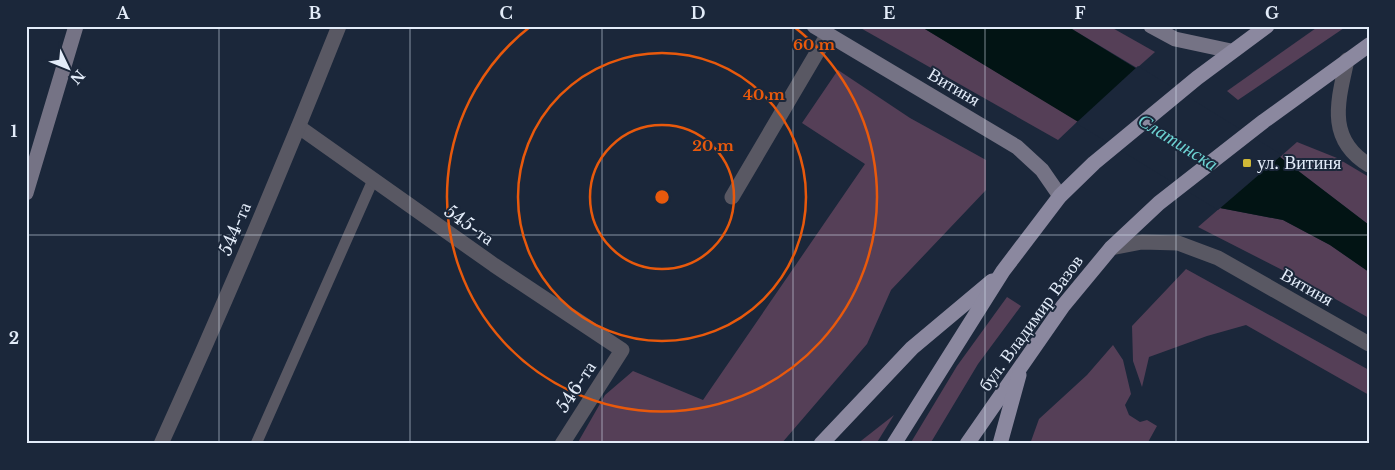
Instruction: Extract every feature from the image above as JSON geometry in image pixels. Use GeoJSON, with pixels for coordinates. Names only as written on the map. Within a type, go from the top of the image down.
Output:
{"type":"FeatureCollection","features":[{"type":"Feature","properties":{"kind":"main road"},"geometry":{"type":"LineString","coordinates":[[894,444],[911,414],[1003,271],[1060,196],[1094,163],[1197,78],[1267,26]]}},
{"type":"Feature","properties":{"kind":"main road","name":"бул. Владимир Вазов"},"geometry":{"type":"LineString","coordinates":[[967,444],[1063,306],[1111,248],[1159,203],[1264,121],[1369,45]]}},
{"type":"Feature","properties":{"kind":"main road"},"geometry":{"type":"LineString","coordinates":[[821,444],[912,348],[1003,271]]}},
{"type":"Feature","properties":{"kind":"main road"},"geometry":{"type":"LineString","coordinates":[[1000,444],[1022,364]]}},
{"type":"Feature","properties":{"kind":"street"},"geometry":{"type":"LineString","coordinates":[[26,193],[76,26]]}},
{"type":"Feature","properties":{"kind":"street","name":"544-та"},"geometry":{"type":"LineString","coordinates":[[161,444],[198,364],[298,127],[338,26]]}},
{"type":"Feature","properties":{"kind":"street"},"geometry":{"type":"LineString","coordinates":[[1151,26],[1175,39],[1231,51]]}},
{"type":"Feature","properties":{"kind":"street"},"geometry":{"type":"LineString","coordinates":[[732,196],[821,30]]}},
{"type":"Feature","properties":{"kind":"street","name":"Витиня"},"geometry":{"type":"LineString","coordinates":[[821,30],[1017,147],[1042,170],[1060,196]]}},
{"type":"Feature","properties":{"kind":"street"},"geometry":{"type":"LineString","coordinates":[[1347,60],[1337,110],[1342,139],[1361,160],[1369,165]]}},
{"type":"Feature","properties":{"kind":"street","name":"545-та"},"geometry":{"type":"LineString","coordinates":[[298,127],[494,266],[622,350]]}},
{"type":"Feature","properties":{"kind":"street","name":"Витиня"},"geometry":{"type":"LineString","coordinates":[[1111,248],[1142,242],[1178,243],[1218,258],[1369,344]]}},
{"type":"Feature","properties":{"kind":"street","name":"546-та"},"geometry":{"type":"LineString","coordinates":[[562,444],[622,350]]}},
{"type":"Feature","properties":{"kind":"lane"},"geometry":{"type":"LineString","coordinates":[[256,444],[374,180]]}},
{"type":"Feature","properties":{"kind":"shaded area"},"geometry":{"type":"Polygon","coordinates":[[[857,26],[920,26],[1078,121],[1058,140],[857,26]]]}},
{"type":"Feature","properties":{"kind":"shaded area"},"geometry":{"type":"Polygon","coordinates":[[[1067,26],[1109,26],[1155,52],[1137,68],[1067,26]]]}},
{"type":"Feature","properties":{"kind":"shaded area"},"geometry":{"type":"Polygon","coordinates":[[[1319,26],[1347,26],[1238,100],[1227,91],[1319,26]]]}},
{"type":"Feature","properties":{"kind":"shaded area"},"geometry":{"type":"Polygon","coordinates":[[[838,70],[910,118],[986,160],[986,190],[891,290],[867,344],[781,444],[577,444],[605,395],[633,371],[703,400],[865,164],[802,123],[838,70]]]}},
{"type":"Feature","properties":{"kind":"shaded area"},"geometry":{"type":"Polygon","coordinates":[[[1297,142],[1337,158],[1369,177],[1369,225],[1280,157],[1297,142]]]}},
{"type":"Feature","properties":{"kind":"shaded area"},"geometry":{"type":"Polygon","coordinates":[[[1220,208],[1283,220],[1330,245],[1369,272],[1369,318],[1298,278],[1198,227],[1220,208]]]}},
{"type":"Feature","properties":{"kind":"shaded area"},"geometry":{"type":"Polygon","coordinates":[[[1186,269],[1369,370],[1369,395],[1246,325],[1207,336],[1149,357],[1142,387],[1133,361],[1132,326],[1186,269]]]}},
{"type":"Feature","properties":{"kind":"shaded area"},"geometry":{"type":"Polygon","coordinates":[[[1007,297],[1021,306],[978,364],[930,444],[910,444],[957,366],[1007,297]]]}},
{"type":"Feature","properties":{"kind":"shaded area"},"geometry":{"type":"Polygon","coordinates":[[[1113,345],[1123,360],[1131,394],[1125,405],[1129,415],[1140,422],[1147,420],[1157,426],[1147,444],[1030,444],[1039,419],[1087,375],[1113,345]]]}},
{"type":"Feature","properties":{"kind":"shaded area"},"geometry":{"type":"Polygon","coordinates":[[[894,415],[876,444],[857,444],[894,415]]]}},
{"type":"Feature","properties":{"kind":"water","name":"Слатинска"},"geometry":{"type":"Polygon","coordinates":[[[920,26],[1067,26],[1280,157],[1369,225],[1369,272],[1330,245],[1283,220],[1220,208],[920,26]]]}},
{"type":"Feature","properties":{"kind":"pier"},"geometry":{"type":"Polygon","coordinates":[[[1138,66],[1282,155],[1218,210],[1076,123],[1138,66]]]}},
{"type":"Feature","properties":{"kind":"place","name":"ул. Витиня"},"geometry":{"type":"Point","coordinates":[1247,163]}}]}
